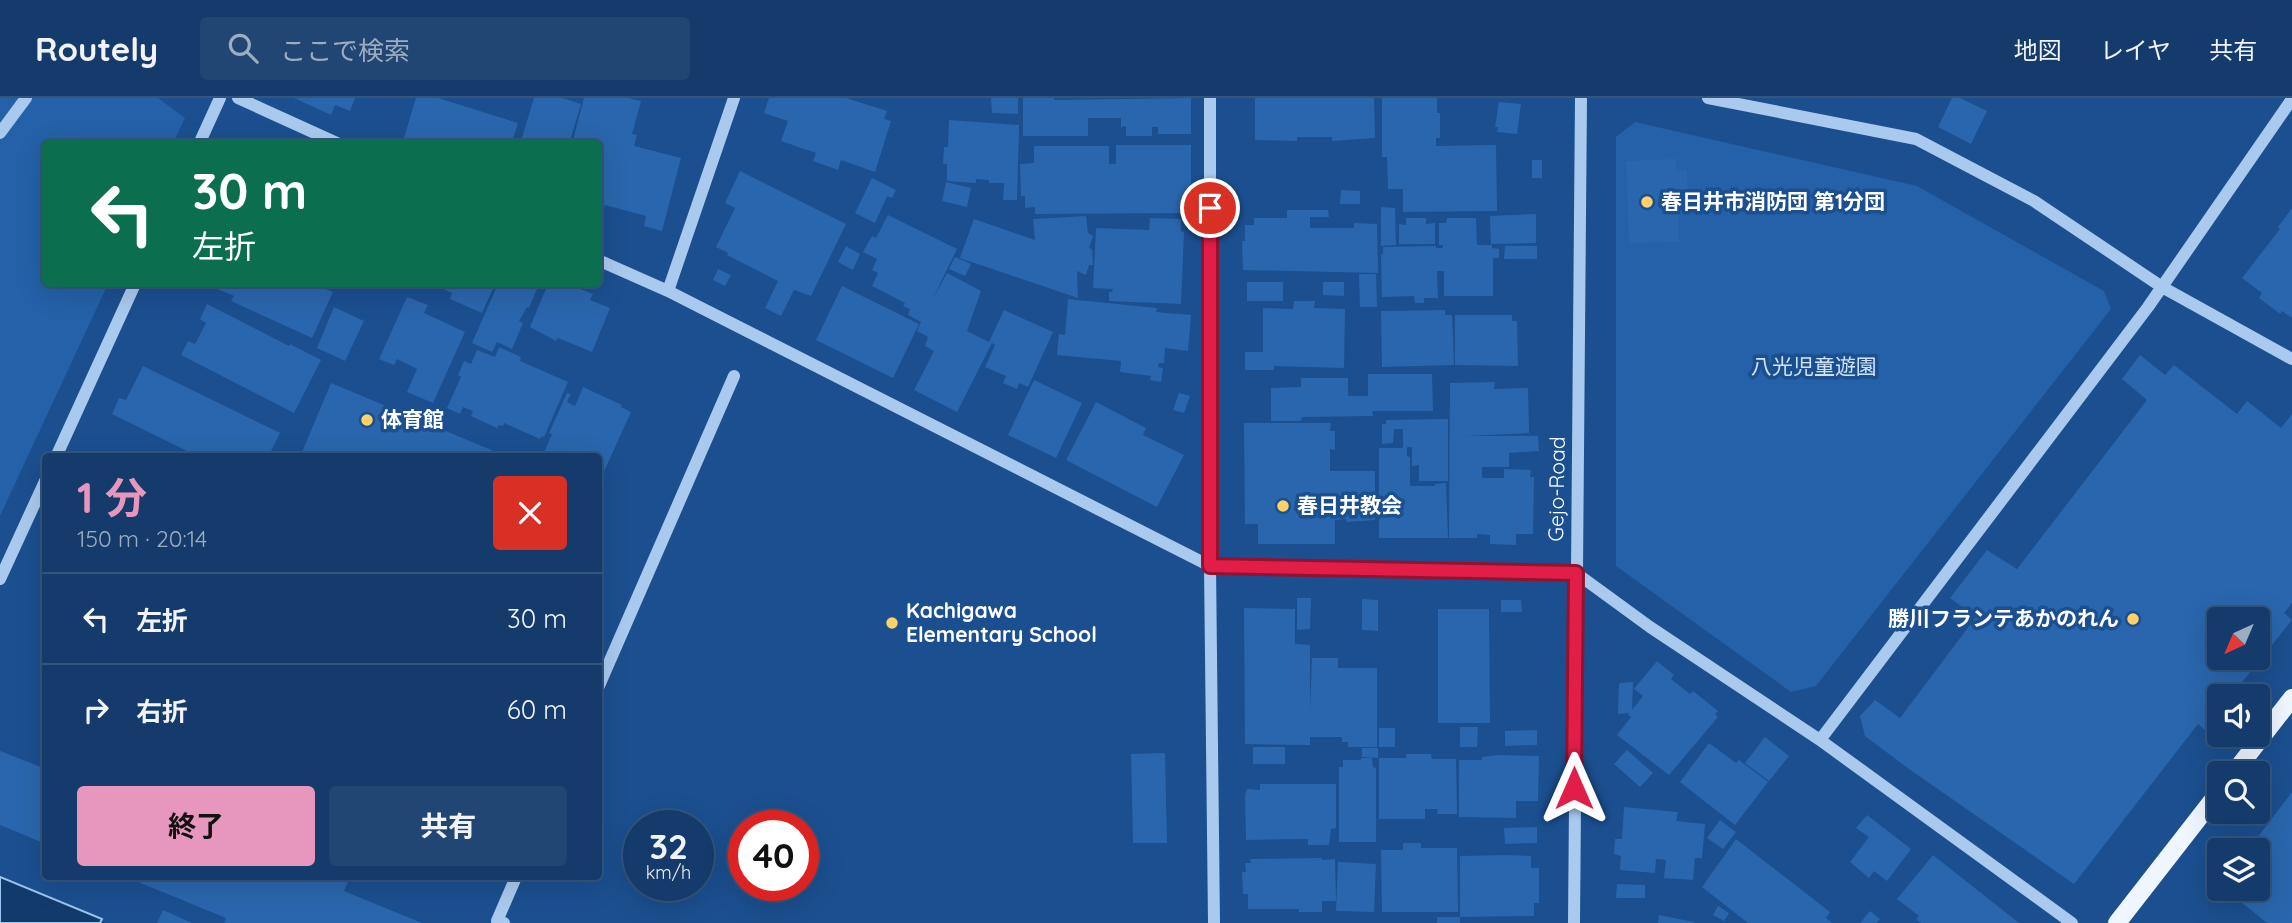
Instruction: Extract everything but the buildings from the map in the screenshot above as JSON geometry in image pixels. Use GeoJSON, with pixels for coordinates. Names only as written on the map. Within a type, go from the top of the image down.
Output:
{"type":"FeatureCollection","features":[{"type":"Feature","properties":{"kind":"main road"},"geometry":{"type":"LineString","coordinates":[[2244,761],[2292,698]]}},
{"type":"Feature","properties":{"kind":"main road"},"geometry":{"type":"LineString","coordinates":[[2117,923],[2207,807]]}},
{"type":"Feature","properties":{"kind":"street"},"geometry":{"type":"LineString","coordinates":[[0,133],[26,98]]}},
{"type":"Feature","properties":{"kind":"street"},"geometry":{"type":"LineString","coordinates":[[201,140],[220,98]]}},
{"type":"Feature","properties":{"kind":"street"},"geometry":{"type":"LineString","coordinates":[[238,98],[330,140]]}},
{"type":"Feature","properties":{"kind":"street"},"geometry":{"type":"LineString","coordinates":[[668,291],[734,98]]}},
{"type":"Feature","properties":{"kind":"street"},"geometry":{"type":"LineString","coordinates":[[1210,98],[1210,566],[1214,923]]}},
{"type":"Feature","properties":{"kind":"street","name":"Gejo-Road"},"geometry":{"type":"LineString","coordinates":[[1574,923],[1581,98]]}},
{"type":"Feature","properties":{"kind":"street"},"geometry":{"type":"LineString","coordinates":[[1708,98],[1916,139],[2034,201],[2162,287],[2292,359]]}},
{"type":"Feature","properties":{"kind":"street"},"geometry":{"type":"LineString","coordinates":[[1820,740],[2162,287],[2292,99]]}},
{"type":"Feature","properties":{"kind":"street"},"geometry":{"type":"LineString","coordinates":[[602,262],[668,291],[1210,566],[1576,573],[1650,627],[1820,740],[2072,923]]}},
{"type":"Feature","properties":{"kind":"street"},"geometry":{"type":"LineString","coordinates":[[58,453],[134,287]]}},
{"type":"Feature","properties":{"kind":"street"},"geometry":{"type":"LineString","coordinates":[[602,679],[734,376]]}},
{"type":"Feature","properties":{"kind":"street"},"geometry":{"type":"LineString","coordinates":[[0,579],[42,488]]}},
{"type":"Feature","properties":{"kind":"street"},"geometry":{"type":"LineString","coordinates":[[504,923],[497,921],[515,880]]}},
{"type":"Feature","properties":{"kind":"green space"},"geometry":{"type":"Polygon","coordinates":[[[0,98],[158,98],[185,118],[174,140],[42,140],[42,287],[107,287],[0,516],[0,98]]]}},
{"type":"Feature","properties":{"kind":"green space","name":"八光児童遊園"},"geometry":{"type":"Polygon","coordinates":[[[1635,122],[1917,186],[2104,291],[2111,309],[1816,686],[1791,692],[1616,566],[1616,137],[1635,122]]]}},
{"type":"Feature","properties":{"kind":"shaded area"},"geometry":{"type":"Polygon","coordinates":[[[0,877],[102,919],[100,923],[0,923],[0,877]]]}},
{"type":"Feature","properties":{"kind":"place","name":"春日井市消防団 第1分団"},"geometry":{"type":"Point","coordinates":[1647,202]}},
{"type":"Feature","properties":{"kind":"place","name":"体育館"},"geometry":{"type":"Point","coordinates":[367,420]}},
{"type":"Feature","properties":{"kind":"place","name":"春日井教会"},"geometry":{"type":"Point","coordinates":[1283,506]}},
{"type":"Feature","properties":{"kind":"place","name":"勝川フランテあかのれん"},"geometry":{"type":"Point","coordinates":[2133,619]}},
{"type":"Feature","properties":{"kind":"place","name":"Kachigawa Elementary School"},"geometry":{"type":"Point","coordinates":[892,623]}},
{"type":"Feature","properties":{"kind":"route"},"geometry":{"type":"LineString","coordinates":[[1210,208],[1210,566],[1576,573],[1574,788]]}}]}
